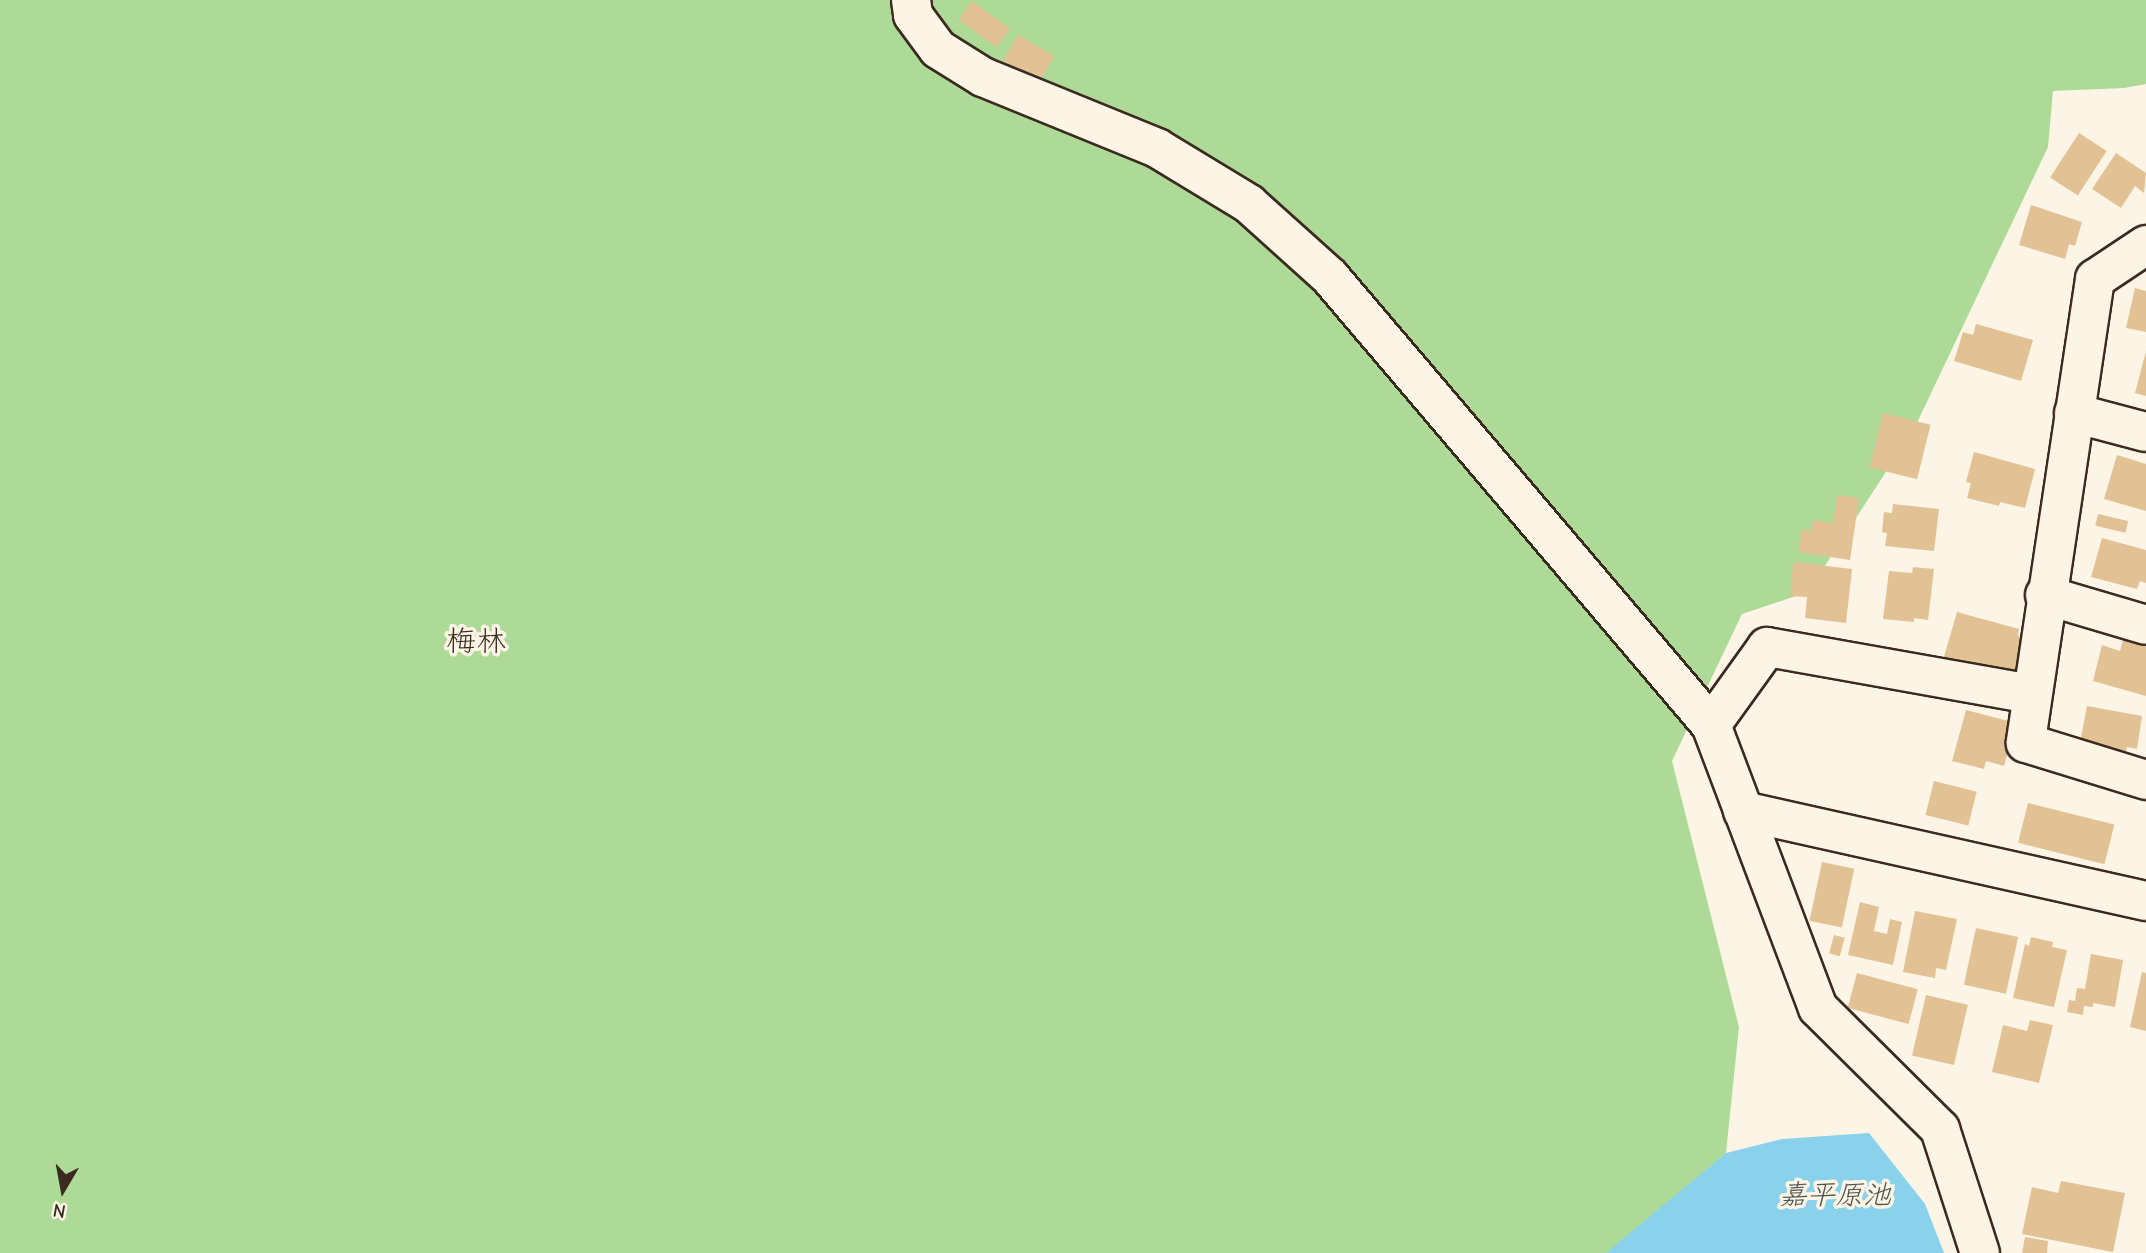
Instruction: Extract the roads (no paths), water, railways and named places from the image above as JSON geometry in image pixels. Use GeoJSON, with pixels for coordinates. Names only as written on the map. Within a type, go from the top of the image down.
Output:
{"type":"FeatureCollection","features":[{"type":"Feature","properties":{"kind":"street"},"geometry":{"type":"LineString","coordinates":[[911,0],[914,15],[938,49],[983,77],[1157,148],[1249,204],[1320,268],[1711,725],[1818,1008],[1940,1129],[1980,1253]]}},
{"type":"Feature","properties":{"kind":"street"},"geometry":{"type":"LineString","coordinates":[[2146,245],[2095,279],[2045,595],[2026,743],[2146,780]]}},
{"type":"Feature","properties":{"kind":"street"},"geometry":{"type":"LineString","coordinates":[[2074,413],[2146,432]]}},
{"type":"Feature","properties":{"kind":"street"},"geometry":{"type":"LineString","coordinates":[[2045,595],[2146,625]]}},
{"type":"Feature","properties":{"kind":"street"},"geometry":{"type":"LineString","coordinates":[[1711,725],[1768,647],[2032,694]]}},
{"type":"Feature","properties":{"kind":"street"},"geometry":{"type":"LineString","coordinates":[[1744,811],[2146,901]]}},
{"type":"Feature","properties":{"kind":"water","name":"嘉平原池"},"geometry":{"type":"Polygon","coordinates":[[[1869,1133],[1925,1204],[1944,1253],[1606,1253],[1726,1153],[1782,1139],[1869,1133]]]}},
{"type":"Feature","properties":{"kind":"district","name":"梅林"},"geometry":{"type":"Point","coordinates":[476,642]}}]}
